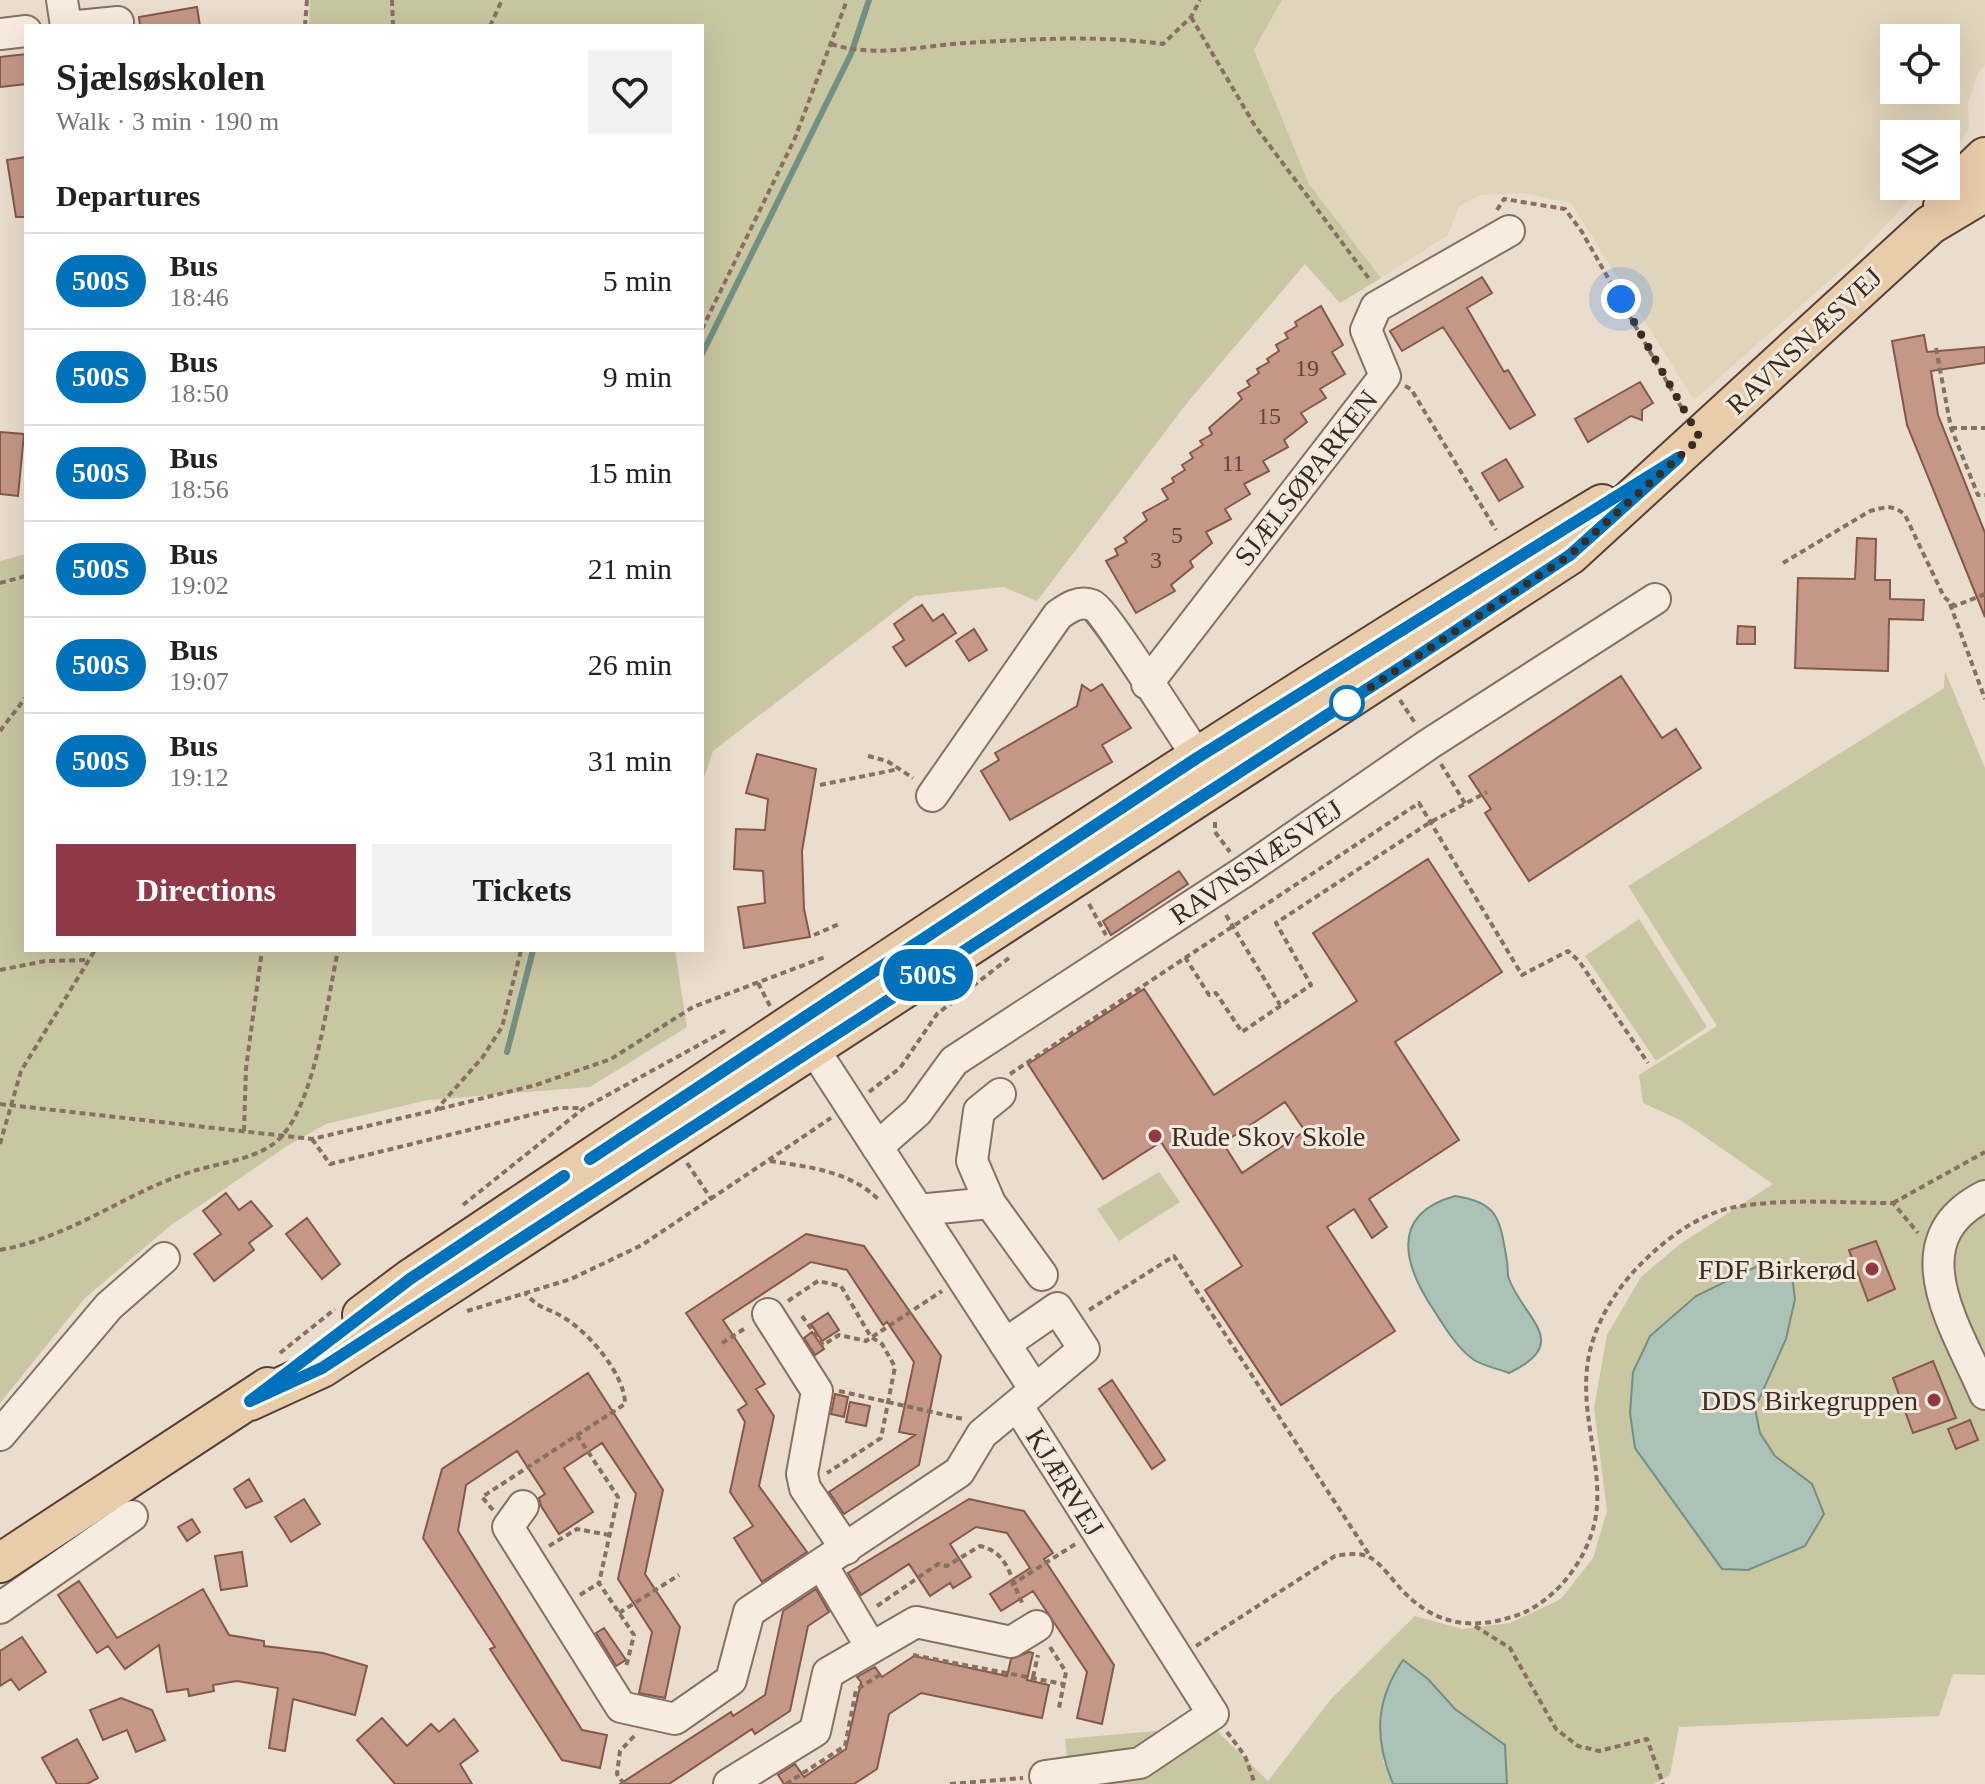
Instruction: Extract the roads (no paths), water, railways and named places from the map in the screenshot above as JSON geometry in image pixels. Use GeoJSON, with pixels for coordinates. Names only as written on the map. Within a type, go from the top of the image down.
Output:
{"type":"FeatureCollection","features":[{"type":"Feature","properties":{"kind":"main road","name":"RAVNSNÆSVEJ"},"geometry":{"type":"LineString","coordinates":[[1930,225],[1959,182],[1985,157]]}},
{"type":"Feature","properties":{"kind":"main road","name":"RAVNSNÆSVEJ"},"geometry":{"type":"LineString","coordinates":[[0,1563],[250,1401],[410,1279],[792,1024],[1211,785],[1386,678],[1570,555],[1930,225],[1985,192]]}},
{"type":"Feature","properties":{"kind":"main road","name":"RAVNSNÆSVEJ"},"geometry":{"type":"LineString","coordinates":[[1211,785],[1689,448]]}},
{"type":"Feature","properties":{"kind":"street"},"geometry":{"type":"LineString","coordinates":[[62,0],[66,24]]}},
{"type":"Feature","properties":{"kind":"street"},"geometry":{"type":"LineString","coordinates":[[86,24],[117,16]]}},
{"type":"Feature","properties":{"kind":"street"},"geometry":{"type":"LineString","coordinates":[[0,34],[24,31]]}},
{"type":"Feature","properties":{"kind":"street","name":"SJÆLSØPARKEN"},"geometry":{"type":"LineString","coordinates":[[1147,684],[1385,376],[1366,330],[1376,307],[1509,231]]}},
{"type":"Feature","properties":{"kind":"street","name":"RAVNSNÆSVEJ"},"geometry":{"type":"LineString","coordinates":[[877,1147],[917,1112],[954,1061],[1245,871],[1429,744],[1655,599]]}},
{"type":"Feature","properties":{"kind":"street"},"geometry":{"type":"LineString","coordinates":[[934,795],[1058,615],[1073,604],[1091,604],[1104,613],[1211,785]]}},
{"type":"Feature","properties":{"kind":"street","name":"KJÆRVEJ"},"geometry":{"type":"LineString","coordinates":[[792,1024],[877,1147],[1005,1344],[1026,1398],[1096,1531],[1213,1714],[1140,1763],[1045,1776]]}},
{"type":"Feature","properties":{"kind":"street"},"geometry":{"type":"LineString","coordinates":[[1000,1094],[979,1111],[972,1161],[990,1203],[1042,1275]]}},
{"type":"Feature","properties":{"kind":"street"},"geometry":{"type":"LineString","coordinates":[[1985,1196],[1964,1207],[1946,1227],[1937,1256],[1939,1283],[1985,1394]]}},
{"type":"Feature","properties":{"kind":"street"},"geometry":{"type":"LineString","coordinates":[[918,1210],[990,1203]]}},
{"type":"Feature","properties":{"kind":"street"},"geometry":{"type":"LineString","coordinates":[[0,1435],[109,1306],[164,1258]]}},
{"type":"Feature","properties":{"kind":"street"},"geometry":{"type":"LineString","coordinates":[[516,1517],[528,1559],[621,1707],[675,1719],[731,1680],[749,1612],[959,1472],[982,1434],[1084,1349],[1057,1308],[1005,1344]]}},
{"type":"Feature","properties":{"kind":"street"},"geometry":{"type":"LineString","coordinates":[[781,1318],[817,1391],[802,1474],[805,1488],[834,1557],[855,1620],[881,1658]]}},
{"type":"Feature","properties":{"kind":"street"},"geometry":{"type":"LineString","coordinates":[[0,1608],[79,1556],[132,1516]]}},
{"type":"Feature","properties":{"kind":"street"},"geometry":{"type":"LineString","coordinates":[[58,1525],[79,1556]]}},
{"type":"Feature","properties":{"kind":"street"},"geometry":{"type":"LineString","coordinates":[[729,1784],[815,1731],[828,1673],[881,1658],[916,1622],[1011,1642],[1044,1637]]}},
{"type":"Feature","properties":{"kind":"waterway"},"geometry":{"type":"LineString","coordinates":[[704,350],[851,54],[869,0]]}},
{"type":"Feature","properties":{"kind":"waterway"},"geometry":{"type":"LineString","coordinates":[[507,1052],[532,952]]}},
{"type":"Feature","properties":{"kind":"place","name":"Rude Skov Skole"},"geometry":{"type":"Point","coordinates":[1155,1136]}},
{"type":"Feature","properties":{"kind":"place","name":"FDF Birkerød"},"geometry":{"type":"Point","coordinates":[1872,1269]}},
{"type":"Feature","properties":{"kind":"place","name":"DDS Birkegruppen"},"geometry":{"type":"Point","coordinates":[1934,1400]}}]}
